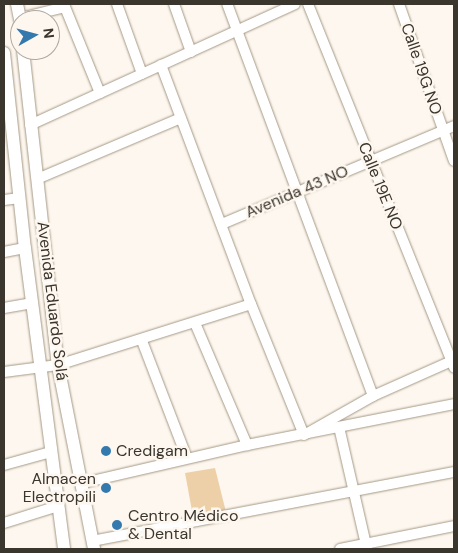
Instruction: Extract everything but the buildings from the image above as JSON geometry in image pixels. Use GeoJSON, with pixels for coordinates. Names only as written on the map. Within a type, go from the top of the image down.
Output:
{"type":"FeatureCollection","features":[{"type":"Feature","properties":{"kind":"main road","name":"Avenida Eduardo Solá"},"geometry":{"type":"LineString","coordinates":[[4,53],[9,150],[20,198],[64,549]]}},
{"type":"Feature","properties":{"kind":"main road","name":"Avenida Eduardo Solá"},"geometry":{"type":"LineString","coordinates":[[24,60],[58,365],[83,483],[93,545]]}},
{"type":"Feature","properties":{"kind":"street"},"geometry":{"type":"LineString","coordinates":[[116,4],[142,74]]}},
{"type":"Feature","properties":{"kind":"street"},"geometry":{"type":"LineString","coordinates":[[174,4],[190,52]]}},
{"type":"Feature","properties":{"kind":"street"},"geometry":{"type":"LineString","coordinates":[[227,4],[373,396]]}},
{"type":"Feature","properties":{"kind":"street"},"geometry":{"type":"LineString","coordinates":[[30,125],[295,4]]}},
{"type":"Feature","properties":{"kind":"street","name":"Calle 19E NO"},"geometry":{"type":"LineString","coordinates":[[308,4],[453,363]]}},
{"type":"Feature","properties":{"kind":"street","name":"Calle 19G NO"},"geometry":{"type":"LineString","coordinates":[[399,4],[454,162]]}},
{"type":"Feature","properties":{"kind":"street"},"geometry":{"type":"LineString","coordinates":[[54,10],[65,7],[100,93]]}},
{"type":"Feature","properties":{"kind":"street"},"geometry":{"type":"LineString","coordinates":[[161,65],[251,304],[304,435]]}},
{"type":"Feature","properties":{"kind":"street"},"geometry":{"type":"LineString","coordinates":[[37,179],[181,118]]}},
{"type":"Feature","properties":{"kind":"street","name":"Avenida 43 NO"},"geometry":{"type":"LineString","coordinates":[[222,224],[454,126]]}},
{"type":"Feature","properties":{"kind":"street"},"geometry":{"type":"LineString","coordinates":[[4,200],[20,198]]}},
{"type":"Feature","properties":{"kind":"street"},"geometry":{"type":"LineString","coordinates":[[4,252],[25,248]]}},
{"type":"Feature","properties":{"kind":"street"},"geometry":{"type":"LineString","coordinates":[[4,308],[33,304]]}},
{"type":"Feature","properties":{"kind":"street"},"geometry":{"type":"LineString","coordinates":[[4,372],[58,365],[251,304]]}},
{"type":"Feature","properties":{"kind":"street"},"geometry":{"type":"LineString","coordinates":[[195,323],[247,446]]}},
{"type":"Feature","properties":{"kind":"street"},"geometry":{"type":"LineString","coordinates":[[142,340],[187,458]]}},
{"type":"Feature","properties":{"kind":"street"},"geometry":{"type":"LineString","coordinates":[[304,435],[373,396],[453,363]]}},
{"type":"Feature","properties":{"kind":"street"},"geometry":{"type":"LineString","coordinates":[[83,483],[187,458],[454,404]]}},
{"type":"Feature","properties":{"kind":"street"},"geometry":{"type":"LineString","coordinates":[[339,427],[367,547]]}},
{"type":"Feature","properties":{"kind":"street"},"geometry":{"type":"LineString","coordinates":[[4,465],[51,452]]}},
{"type":"Feature","properties":{"kind":"street"},"geometry":{"type":"LineString","coordinates":[[93,545],[454,472]]}},
{"type":"Feature","properties":{"kind":"street"},"geometry":{"type":"LineString","coordinates":[[4,523],[58,506]]}},
{"type":"Feature","properties":{"kind":"street"},"geometry":{"type":"LineString","coordinates":[[340,549],[367,547],[454,526]]}},
{"type":"Feature","properties":{"kind":"shaded area"},"geometry":{"type":"Polygon","coordinates":[[[215,468],[226,512],[193,516],[185,473],[215,468]]]}},
{"type":"Feature","properties":{"kind":"place","name":"Credigam"},"geometry":{"type":"Point","coordinates":[106,451]}},
{"type":"Feature","properties":{"kind":"place","name":"Almacen Electropili"},"geometry":{"type":"Point","coordinates":[106,488]}},
{"type":"Feature","properties":{"kind":"place","name":"Centro Médico & Dental"},"geometry":{"type":"Point","coordinates":[117,525]}}]}
